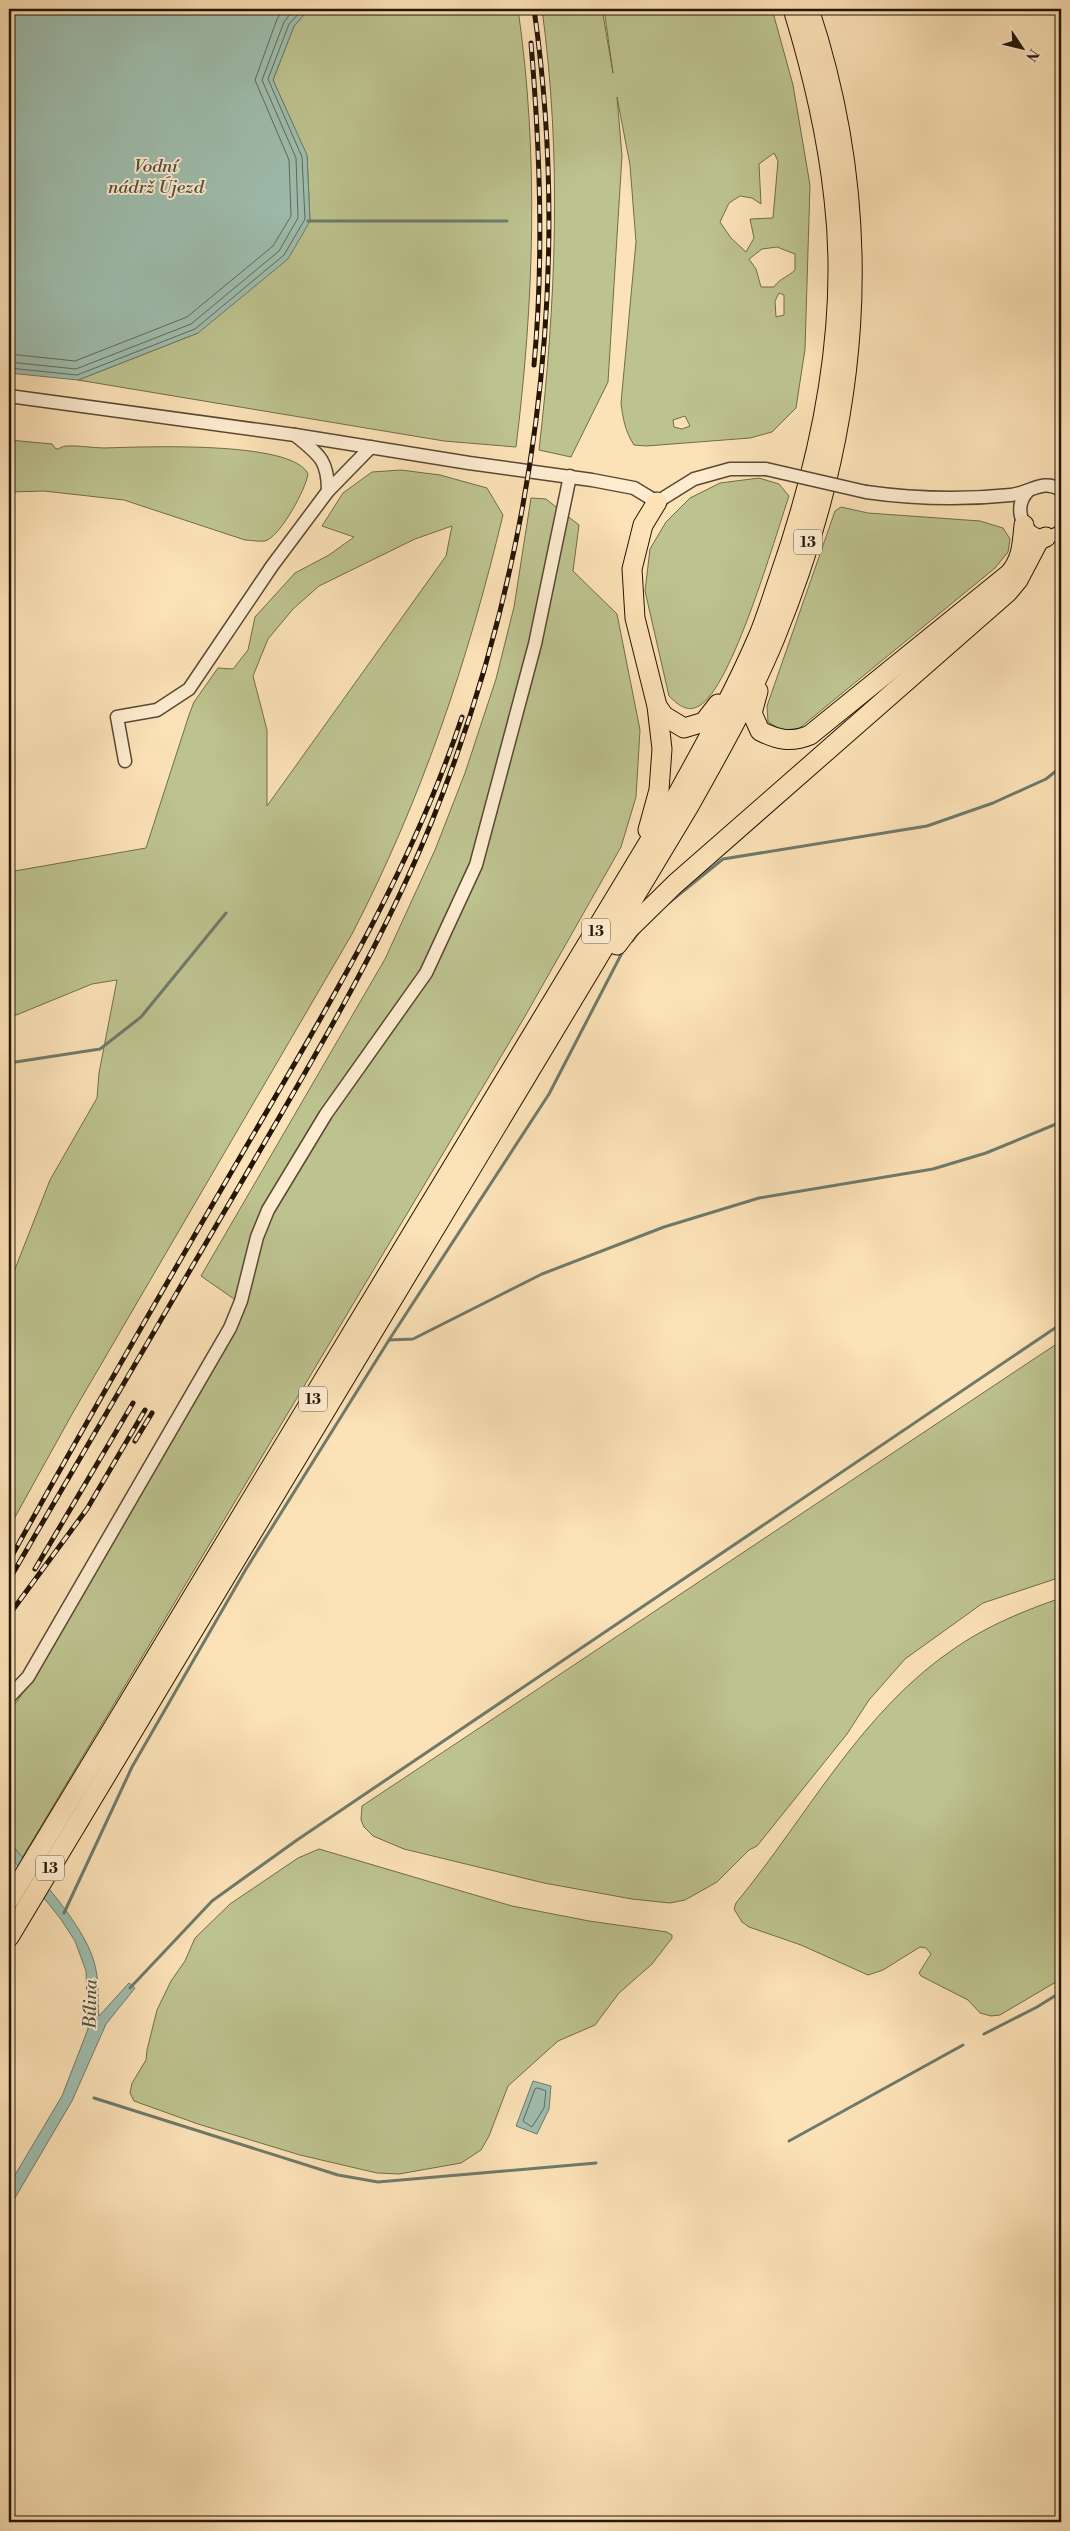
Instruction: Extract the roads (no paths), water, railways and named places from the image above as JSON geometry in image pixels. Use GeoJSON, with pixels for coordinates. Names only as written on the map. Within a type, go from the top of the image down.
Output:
{"type":"FeatureCollection","features":[{"type":"Feature","properties":{"kind":"highway","name":"13"},"geometry":{"type":"LineString","coordinates":[[9,1900],[74,1811],[559,1022],[689,806],[734,726],[766,638],[815,458],[828,396],[835,332],[837,265],[834,201],[823,122],[793,9]]}},
{"type":"Feature","properties":{"kind":"highway","name":"13"},"geometry":{"type":"LineString","coordinates":[[9,1937],[74,1811],[632,871],[766,638],[798,576],[830,467],[843,401],[851,334],[853,267],[851,201],[840,121],[821,45],[809,9]]}},
{"type":"Feature","properties":{"kind":"highway"},"geometry":{"type":"LineString","coordinates":[[632,871],[650,825],[659,790],[662,748],[657,706],[635,618],[632,569],[643,525],[657,502]]}},
{"type":"Feature","properties":{"kind":"highway"},"geometry":{"type":"LineString","coordinates":[[766,638],[752,713],[760,731],[782,740],[797,740],[810,735],[1009,574],[1017,564],[1022,553],[1021,518]]}},
{"type":"Feature","properties":{"kind":"highway"},"geometry":{"type":"LineString","coordinates":[[559,1022],[629,929],[682,878],[1008,592],[1018,580],[1039,540],[1054,534]]}},
{"type":"Feature","properties":{"kind":"highway"},"geometry":{"type":"LineString","coordinates":[[657,706],[664,716],[684,728],[704,722],[766,638]]}},
{"type":"Feature","properties":{"kind":"street"},"geometry":{"type":"LineString","coordinates":[[9,396],[294,435],[570,476],[634,488],[657,502],[694,479],[730,469],[766,469],[866,492],[918,498],[982,498],[1017,494],[1044,484],[1061,490]]}},
{"type":"Feature","properties":{"kind":"street"},"geometry":{"type":"LineString","coordinates":[[294,435],[322,457],[328,473],[328,491]]}},
{"type":"Feature","properties":{"kind":"street"},"geometry":{"type":"LineString","coordinates":[[125,761],[117,717],[157,710],[189,689],[272,566],[328,491],[371,447]]}},
{"type":"Feature","properties":{"kind":"street"},"geometry":{"type":"LineString","coordinates":[[9,1697],[28,1677],[230,1328],[241,1300],[256,1237],[286,1179],[326,1114],[385,1034],[430,964],[476,865],[535,644],[570,476]]}},
{"type":"Feature","properties":{"kind":"street"},"geometry":{"type":"LineString","coordinates":[[1021,518],[1021,500],[1028,491]]}},
{"type":"Feature","properties":{"kind":"street"},"geometry":{"type":"LineString","coordinates":[[982,498],[1009,504],[1030,532],[1054,534]]}},
{"type":"Feature","properties":{"kind":"water","name":"Vodní nádrž Újezd"},"geometry":{"type":"Polygon","coordinates":[[[9,9],[309,9],[294,26],[273,80],[307,155],[310,221],[288,259],[198,333],[78,380],[9,373],[9,9]]]}},
{"type":"Feature","properties":{"kind":"water","name":"Bílina"},"geometry":{"type":"Polygon","coordinates":[[[9,1841],[60,1902],[83,1937],[96,1970],[99,2016],[129,1983],[135,1988],[106,2024],[72,2101],[9,2208],[9,2185],[62,2096],[88,2029],[86,1971],[75,1941],[60,1918],[9,1855],[9,1841]]]}},
{"type":"Feature","properties":{"kind":"water"},"geometry":{"type":"Polygon","coordinates":[[[533,2081],[551,2086],[549,2109],[537,2134],[516,2126],[533,2081]]]}},
{"type":"Feature","properties":{"kind":"waterway"},"geometry":{"type":"LineString","coordinates":[[308,221],[507,221]]}},
{"type":"Feature","properties":{"kind":"waterway"},"geometry":{"type":"LineString","coordinates":[[666,905],[723,859],[927,826],[993,803],[1046,779],[1061,767]]}},
{"type":"Feature","properties":{"kind":"waterway"},"geometry":{"type":"LineString","coordinates":[[9,1063],[100,1049],[141,1017],[226,913]]}},
{"type":"Feature","properties":{"kind":"waterway"},"geometry":{"type":"LineString","coordinates":[[632,941],[640,930]]}},
{"type":"Feature","properties":{"kind":"waterway"},"geometry":{"type":"LineString","coordinates":[[389,1340],[549,1094],[624,949]]}},
{"type":"Feature","properties":{"kind":"waterway"},"geometry":{"type":"LineString","coordinates":[[64,1913],[132,1767],[246,1569],[389,1340],[413,1339],[542,1274],[664,1227],[759,1198],[933,1169],[986,1153],[1061,1122]]}},
{"type":"Feature","properties":{"kind":"waterway"},"geometry":{"type":"LineString","coordinates":[[130,1988],[212,1901],[297,1840],[1061,1324]]}},
{"type":"Feature","properties":{"kind":"waterway"},"geometry":{"type":"LineString","coordinates":[[984,2034],[1037,2007],[1061,1992]]}},
{"type":"Feature","properties":{"kind":"waterway"},"geometry":{"type":"LineString","coordinates":[[789,2141],[963,2045]]}},
{"type":"Feature","properties":{"kind":"waterway"},"geometry":{"type":"LineString","coordinates":[[94,2098],[338,2175],[378,2182],[596,2163]]}},
{"type":"Feature","properties":{"kind":"railway"},"geometry":{"type":"LineString","coordinates":[[9,1580],[290,1099],[366,963],[412,869],[432,821],[467,724],[496,625],[519,524],[536,421],[546,318],[549,215],[545,112],[534,9]]}},
{"type":"Feature","properties":{"kind":"railway"},"geometry":{"type":"LineString","coordinates":[[531,43],[540,204],[539,285],[534,365]]}},
{"type":"Feature","properties":{"kind":"railway"},"geometry":{"type":"LineString","coordinates":[[9,1561],[126,1353],[307,1043],[365,938],[418,830],[462,717]]}},
{"type":"Feature","properties":{"kind":"railway"},"geometry":{"type":"LineString","coordinates":[[35,1569],[133,1403]]}},
{"type":"Feature","properties":{"kind":"railway"},"geometry":{"type":"LineString","coordinates":[[9,1615],[87,1509],[145,1410]]}},
{"type":"Feature","properties":{"kind":"railway"},"geometry":{"type":"LineString","coordinates":[[135,1441],[152,1413]]}}]}
